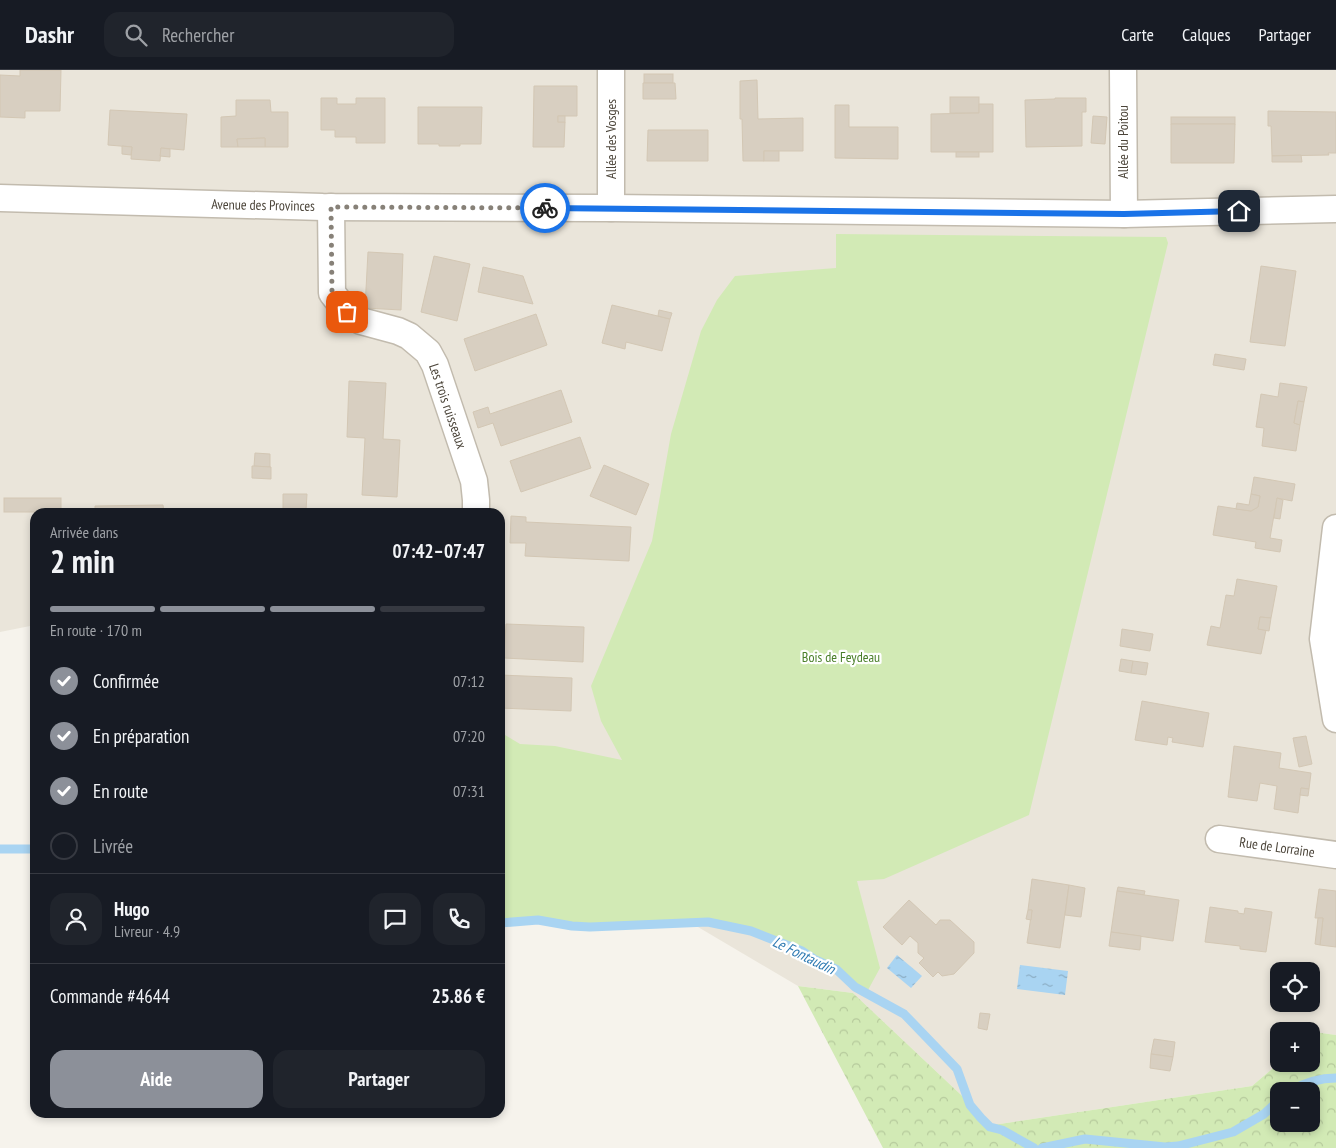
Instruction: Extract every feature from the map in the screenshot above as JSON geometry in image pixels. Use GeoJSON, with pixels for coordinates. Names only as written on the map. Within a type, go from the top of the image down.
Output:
{"type":"FeatureCollection","features":[{"type":"Feature","properties":{"kind":"street","name":"Allée des Vosges"},"geometry":{"type":"LineString","coordinates":[[611,70],[611,208]]}},
{"type":"Feature","properties":{"kind":"street","name":"Allée du Poitou"},"geometry":{"type":"LineString","coordinates":[[1123,70],[1124,214]]}},
{"type":"Feature","properties":{"kind":"street","name":"Avenue des Provinces"},"geometry":{"type":"LineString","coordinates":[[0,198],[331,207],[1124,214],[1336,212]]}},
{"type":"Feature","properties":{"kind":"street","name":"Les trois ruisseaux"},"geometry":{"type":"LineString","coordinates":[[331,207],[332,293],[347,312],[361,321],[409,336],[428,352],[435,366],[474,480],[476,508]]}},
{"type":"Feature","properties":{"kind":"street"},"geometry":{"type":"LineString","coordinates":[[1336,528],[1323,639],[1336,719]]}},
{"type":"Feature","properties":{"kind":"street","name":"Rue de Lorraine"},"geometry":{"type":"LineString","coordinates":[[1219,839],[1336,855]]}},
{"type":"Feature","properties":{"kind":"shaded area"},"geometry":{"type":"Polygon","coordinates":[[[0,70],[1336,70],[1336,1035],[1320,1033],[1320,1022],[1270,1022],[1270,1071],[1252,1086],[993,1125],[853,993],[798,986],[505,813],[505,508],[30,508],[30,626],[0,632],[0,70]]]}},
{"type":"Feature","properties":{"kind":"green space","name":"Bois de Feydeau"},"geometry":{"type":"Polygon","coordinates":[[[836,234],[1166,237],[1168,243],[1029,815],[884,879],[857,881],[880,968],[868,990],[855,984],[840,967],[819,959],[808,950],[754,929],[705,921],[587,926],[527,918],[505,920],[505,735],[520,744],[555,746],[622,760],[601,721],[591,686],[652,541],[671,434],[701,331],[717,300],[735,276],[836,268],[836,234]]]}},
{"type":"Feature","properties":{"kind":"green space"},"geometry":{"type":"Polygon","coordinates":[[[798,986],[853,993],[993,1125],[1252,1086],[1270,1071],[1320,1072],[1320,1033],[1336,1035],[1336,1148],[883,1148],[798,986]]]}},
{"type":"Feature","properties":{"kind":"water"},"geometry":{"type":"Polygon","coordinates":[[[897,955],[922,976],[911,988],[887,968],[897,955]]]}},
{"type":"Feature","properties":{"kind":"water"},"geometry":{"type":"Polygon","coordinates":[[[1020,965],[1068,971],[1065,995],[1017,989],[1020,965]]]}},
{"type":"Feature","properties":{"kind":"building"},"geometry":{"type":"Polygon","coordinates":[[[20,70],[61,70],[60,111],[25,111],[25,118],[0,117],[0,75],[20,76],[20,70]]]}},
{"type":"Feature","properties":{"kind":"building"},"geometry":{"type":"Polygon","coordinates":[[[644,74],[673,74],[673,83],[644,83],[644,74]]]}},
{"type":"Feature","properties":{"kind":"building"},"geometry":{"type":"Polygon","coordinates":[[[757,80],[758,119],[803,118],[803,151],[764,151],[764,161],[743,161],[740,81],[757,80]]]}},
{"type":"Feature","properties":{"kind":"building"},"geometry":{"type":"Polygon","coordinates":[[[643,83],[675,83],[676,99],[643,99],[643,83]]]}},
{"type":"Feature","properties":{"kind":"building"},"geometry":{"type":"Polygon","coordinates":[[[534,86],[577,86],[577,116],[558,116],[558,122],[565,122],[564,147],[533,147],[534,86]]]}},
{"type":"Feature","properties":{"kind":"building"},"geometry":{"type":"Polygon","coordinates":[[[950,97],[979,97],[979,113],[950,113],[950,97]]]}},
{"type":"Feature","properties":{"kind":"building"},"geometry":{"type":"Polygon","coordinates":[[[321,98],[337,98],[337,104],[356,104],[356,98],[385,98],[385,143],[356,143],[356,137],[335,137],[335,130],[321,130],[321,98]]]}},
{"type":"Feature","properties":{"kind":"building"},"geometry":{"type":"Polygon","coordinates":[[[1086,98],[1086,112],[1082,112],[1082,146],[1026,147],[1025,100],[1086,98]]]}},
{"type":"Feature","properties":{"kind":"building"},"geometry":{"type":"Polygon","coordinates":[[[236,100],[270,100],[271,112],[288,112],[288,147],[265,147],[265,138],[237,139],[238,147],[221,147],[221,117],[236,116],[236,100]]]}},
{"type":"Feature","properties":{"kind":"building"},"geometry":{"type":"Polygon","coordinates":[[[979,104],[993,104],[993,152],[931,152],[931,114],[979,113],[979,104]]]}},
{"type":"Feature","properties":{"kind":"building"},"geometry":{"type":"Polygon","coordinates":[[[835,105],[849,105],[849,127],[898,127],[898,159],[835,158],[835,105]]]}},
{"type":"Feature","properties":{"kind":"building"},"geometry":{"type":"Polygon","coordinates":[[[418,107],[482,107],[481,144],[439,146],[439,144],[418,144],[418,107]]]}},
{"type":"Feature","properties":{"kind":"building"},"geometry":{"type":"Polygon","coordinates":[[[110,110],[187,114],[184,150],[161,148],[160,161],[131,159],[132,147],[108,145],[110,110]]]}},
{"type":"Feature","properties":{"kind":"building"},"geometry":{"type":"Polygon","coordinates":[[[1268,111],[1336,112],[1336,153],[1328,153],[1329,155],[1272,156],[1271,126],[1268,126],[1268,111]]]}},
{"type":"Feature","properties":{"kind":"building"},"geometry":{"type":"Polygon","coordinates":[[[558,116],[565,116],[565,122],[558,122],[558,116]]]}},
{"type":"Feature","properties":{"kind":"building"},"geometry":{"type":"Polygon","coordinates":[[[1093,116],[1107,117],[1105,144],[1091,143],[1093,116]]]}},
{"type":"Feature","properties":{"kind":"building"},"geometry":{"type":"Polygon","coordinates":[[[1171,117],[1235,117],[1235,124],[1171,124],[1171,117]]]}},
{"type":"Feature","properties":{"kind":"building"},"geometry":{"type":"Polygon","coordinates":[[[1171,124],[1235,124],[1234,163],[1171,163],[1171,124]]]}},
{"type":"Feature","properties":{"kind":"building"},"geometry":{"type":"Polygon","coordinates":[[[648,130],[708,130],[708,161],[647,161],[648,130]]]}},
{"type":"Feature","properties":{"kind":"building"},"geometry":{"type":"Polygon","coordinates":[[[265,138],[265,147],[238,147],[237,139],[265,138]]]}},
{"type":"Feature","properties":{"kind":"building"},"geometry":{"type":"Polygon","coordinates":[[[122,146],[132,147],[131,155],[122,154],[122,146]]]}},
{"type":"Feature","properties":{"kind":"building"},"geometry":{"type":"Polygon","coordinates":[[[161,148],[170,149],[170,157],[160,156],[161,148]]]}},
{"type":"Feature","properties":{"kind":"building"},"geometry":{"type":"Polygon","coordinates":[[[764,151],[779,151],[779,161],[764,161],[764,151]]]}},
{"type":"Feature","properties":{"kind":"building"},"geometry":{"type":"Polygon","coordinates":[[[956,152],[979,152],[979,157],[956,157],[956,152]]]}},
{"type":"Feature","properties":{"kind":"building"},"geometry":{"type":"Polygon","coordinates":[[[1301,155],[1302,162],[1272,162],[1272,156],[1301,155]]]}},
{"type":"Feature","properties":{"kind":"building"},"geometry":{"type":"Polygon","coordinates":[[[368,252],[403,254],[401,310],[365,308],[368,252]]]}},
{"type":"Feature","properties":{"kind":"building"},"geometry":{"type":"Polygon","coordinates":[[[434,256],[470,264],[457,321],[421,312],[434,256]]]}},
{"type":"Feature","properties":{"kind":"building"},"geometry":{"type":"Polygon","coordinates":[[[1261,266],[1296,271],[1285,346],[1250,342],[1261,266]]]}},
{"type":"Feature","properties":{"kind":"building"},"geometry":{"type":"Polygon","coordinates":[[[483,267],[523,276],[533,304],[478,292],[483,267]]]}},
{"type":"Feature","properties":{"kind":"building"},"geometry":{"type":"Polygon","coordinates":[[[612,305],[670,319],[662,351],[626,342],[625,349],[602,343],[612,305]]]}},
{"type":"Feature","properties":{"kind":"building"},"geometry":{"type":"Polygon","coordinates":[[[659,310],[672,313],[670,319],[658,316],[659,310]]]}},
{"type":"Feature","properties":{"kind":"building"},"geometry":{"type":"Polygon","coordinates":[[[536,314],[547,345],[475,371],[464,339],[536,314]]]}},
{"type":"Feature","properties":{"kind":"building"},"geometry":{"type":"Polygon","coordinates":[[[1215,354],[1246,359],[1244,370],[1213,365],[1215,354]]]}},
{"type":"Feature","properties":{"kind":"building"},"geometry":{"type":"Polygon","coordinates":[[[349,381],[386,383],[383,439],[400,440],[397,497],[362,495],[365,438],[347,437],[349,381]]]}},
{"type":"Feature","properties":{"kind":"building"},"geometry":{"type":"Polygon","coordinates":[[[1280,383],[1307,387],[1304,402],[1298,401],[1294,423],[1300,425],[1296,451],[1262,446],[1264,428],[1256,427],[1261,394],[1278,397],[1280,383]]]}},
{"type":"Feature","properties":{"kind":"building"},"geometry":{"type":"Polygon","coordinates":[[[561,390],[572,422],[501,446],[493,423],[478,428],[473,412],[488,407],[490,414],[561,390]]]}},
{"type":"Feature","properties":{"kind":"building"},"geometry":{"type":"Polygon","coordinates":[[[1298,401],[1304,402],[1300,425],[1294,423],[1298,401]]]}},
{"type":"Feature","properties":{"kind":"building"},"geometry":{"type":"Polygon","coordinates":[[[580,437],[591,468],[521,492],[510,461],[580,437]]]}},
{"type":"Feature","properties":{"kind":"building"},"geometry":{"type":"Polygon","coordinates":[[[255,453],[270,454],[270,467],[254,466],[255,453]]]}},
{"type":"Feature","properties":{"kind":"building"},"geometry":{"type":"Polygon","coordinates":[[[604,465],[649,484],[636,515],[590,496],[604,465]]]}},
{"type":"Feature","properties":{"kind":"building"},"geometry":{"type":"Polygon","coordinates":[[[252,466],[271,467],[271,479],[252,478],[252,466]]]}},
{"type":"Feature","properties":{"kind":"building"},"geometry":{"type":"Polygon","coordinates":[[[1254,477],[1295,484],[1292,501],[1277,498],[1270,538],[1282,540],[1280,552],[1255,548],[1256,542],[1213,535],[1218,506],[1251,511],[1258,507],[1260,496],[1251,494],[1254,477]]]}},
{"type":"Feature","properties":{"kind":"building"},"geometry":{"type":"Polygon","coordinates":[[[283,494],[307,494],[306,508],[283,508],[283,494]]]}},
{"type":"Feature","properties":{"kind":"building"},"geometry":{"type":"Polygon","coordinates":[[[1251,494],[1260,496],[1258,507],[1251,511],[1236,509],[1237,503],[1249,505],[1251,494]]]}},
{"type":"Feature","properties":{"kind":"building"},"geometry":{"type":"Polygon","coordinates":[[[4,498],[61,498],[61,508],[30,508],[30,512],[4,512],[4,498]]]}},
{"type":"Feature","properties":{"kind":"building"},"geometry":{"type":"Polygon","coordinates":[[[1277,498],[1283,500],[1280,519],[1274,518],[1277,498]]]}},
{"type":"Feature","properties":{"kind":"building"},"geometry":{"type":"Polygon","coordinates":[[[163,505],[163,508],[95,508],[95,506],[163,505]]]}},
{"type":"Feature","properties":{"kind":"building"},"geometry":{"type":"Polygon","coordinates":[[[511,516],[526,517],[526,522],[631,527],[629,561],[525,556],[526,543],[510,543],[511,516]]]}},
{"type":"Feature","properties":{"kind":"building"},"geometry":{"type":"Polygon","coordinates":[[[1237,579],[1277,586],[1271,618],[1260,617],[1258,629],[1266,630],[1261,654],[1207,645],[1211,626],[1220,628],[1226,595],[1234,596],[1237,579]]]}},
{"type":"Feature","properties":{"kind":"building"},"geometry":{"type":"Polygon","coordinates":[[[1260,617],[1271,618],[1269,631],[1258,629],[1260,617]]]}},
{"type":"Feature","properties":{"kind":"building"},"geometry":{"type":"Polygon","coordinates":[[[506,624],[584,627],[583,662],[505,658],[506,624]]]}},
{"type":"Feature","properties":{"kind":"building"},"geometry":{"type":"Polygon","coordinates":[[[1122,629],[1153,634],[1150,651],[1120,646],[1122,629]]]}},
{"type":"Feature","properties":{"kind":"building"},"geometry":{"type":"Polygon","coordinates":[[[1121,659],[1133,661],[1131,673],[1119,671],[1121,659]]]}},
{"type":"Feature","properties":{"kind":"building"},"geometry":{"type":"Polygon","coordinates":[[[1133,661],[1148,663],[1146,675],[1131,673],[1133,661]]]}},
{"type":"Feature","properties":{"kind":"building"},"geometry":{"type":"Polygon","coordinates":[[[505,675],[572,678],[571,711],[505,708],[505,675]]]}},
{"type":"Feature","properties":{"kind":"building"},"geometry":{"type":"Polygon","coordinates":[[[1142,701],[1209,713],[1203,747],[1172,742],[1173,738],[1168,737],[1167,745],[1135,740],[1142,701]]]}},
{"type":"Feature","properties":{"kind":"building"},"geometry":{"type":"Polygon","coordinates":[[[1306,736],[1312,764],[1299,767],[1293,738],[1306,736]]]}},
{"type":"Feature","properties":{"kind":"building"},"geometry":{"type":"Polygon","coordinates":[[[1234,746],[1281,753],[1279,768],[1311,773],[1309,789],[1301,788],[1298,813],[1274,809],[1277,786],[1260,783],[1257,801],[1228,797],[1234,746]]]}},
{"type":"Feature","properties":{"kind":"building"},"geometry":{"type":"Polygon","coordinates":[[[1301,788],[1309,789],[1308,796],[1300,795],[1301,788]]]}},
{"type":"Feature","properties":{"kind":"building"},"geometry":{"type":"Polygon","coordinates":[[[1032,879],[1069,885],[1060,948],[1027,943],[1032,910],[1028,910],[1032,879]]]}},
{"type":"Feature","properties":{"kind":"building"},"geometry":{"type":"Polygon","coordinates":[[[1069,885],[1085,888],[1081,917],[1065,915],[1069,885]]]}},
{"type":"Feature","properties":{"kind":"building"},"geometry":{"type":"Polygon","coordinates":[[[1118,887],[1145,891],[1144,895],[1117,891],[1118,887]]]}},
{"type":"Feature","properties":{"kind":"building"},"geometry":{"type":"Polygon","coordinates":[[[1319,889],[1336,891],[1336,947],[1320,945],[1323,918],[1315,918],[1319,889]]]}},
{"type":"Feature","properties":{"kind":"building"},"geometry":{"type":"Polygon","coordinates":[[[1117,891],[1179,900],[1173,941],[1111,932],[1117,891]]]}},
{"type":"Feature","properties":{"kind":"building"},"geometry":{"type":"Polygon","coordinates":[[[909,900],[936,925],[940,920],[950,920],[974,942],[974,953],[954,974],[942,976],[938,972],[933,977],[919,963],[924,958],[918,953],[918,943],[910,936],[902,945],[883,927],[909,900]]]}},
{"type":"Feature","properties":{"kind":"building"},"geometry":{"type":"Polygon","coordinates":[[[1210,907],[1238,911],[1238,913],[1244,914],[1245,908],[1272,912],[1266,952],[1240,949],[1240,946],[1205,942],[1210,907]]]}},
{"type":"Feature","properties":{"kind":"building"},"geometry":{"type":"Polygon","coordinates":[[[1028,910],[1032,910],[1031,920],[1026,919],[1028,910]]]}},
{"type":"Feature","properties":{"kind":"building"},"geometry":{"type":"Polygon","coordinates":[[[1318,918],[1323,918],[1320,945],[1315,944],[1318,918]]]}},
{"type":"Feature","properties":{"kind":"building"},"geometry":{"type":"Polygon","coordinates":[[[1111,932],[1141,936],[1140,950],[1109,946],[1111,932]]]}},
{"type":"Feature","properties":{"kind":"building"},"geometry":{"type":"Polygon","coordinates":[[[980,1013],[990,1014],[987,1030],[978,1028],[980,1013]]]}},
{"type":"Feature","properties":{"kind":"building"},"geometry":{"type":"Polygon","coordinates":[[[1154,1039],[1175,1042],[1173,1057],[1151,1054],[1154,1039]]]}},
{"type":"Feature","properties":{"kind":"building"},"geometry":{"type":"Polygon","coordinates":[[[1151,1054],[1173,1057],[1170,1071],[1150,1068],[1151,1054]]]}},
{"type":"Feature","properties":{"kind":"waterway","name":"Le Fontaudin"},"geometry":{"type":"LineString","coordinates":[[0,849],[30,849]]}},
{"type":"Feature","properties":{"kind":"waterway","name":"Le Fontaudin"},"geometry":{"type":"LineString","coordinates":[[505,923],[538,920],[590,927],[708,922],[751,931],[802,951],[836,969],[855,987],[904,1014],[957,1069],[970,1105],[981,1118],[990,1127],[1002,1130],[1034,1148]]}},
{"type":"Feature","properties":{"kind":"waterway","name":"Le Fontaudin"},"geometry":{"type":"LineString","coordinates":[[1310,1082],[1336,1078]]}},
{"type":"Feature","properties":{"kind":"waterway","name":"Le Fontaudin"},"geometry":{"type":"LineString","coordinates":[[1042,1148],[1085,1139],[1165,1147],[1178,1146],[1233,1132],[1270,1108]]}},
{"type":"Feature","properties":{"kind":"way so far"},"geometry":{"type":"LineString","coordinates":[[347,312],[332,293],[331,207],[545,208]]}},
{"type":"Feature","properties":{"kind":"route"},"geometry":{"type":"LineString","coordinates":[[545,208],[1124,214],[1239,211]]}}]}
